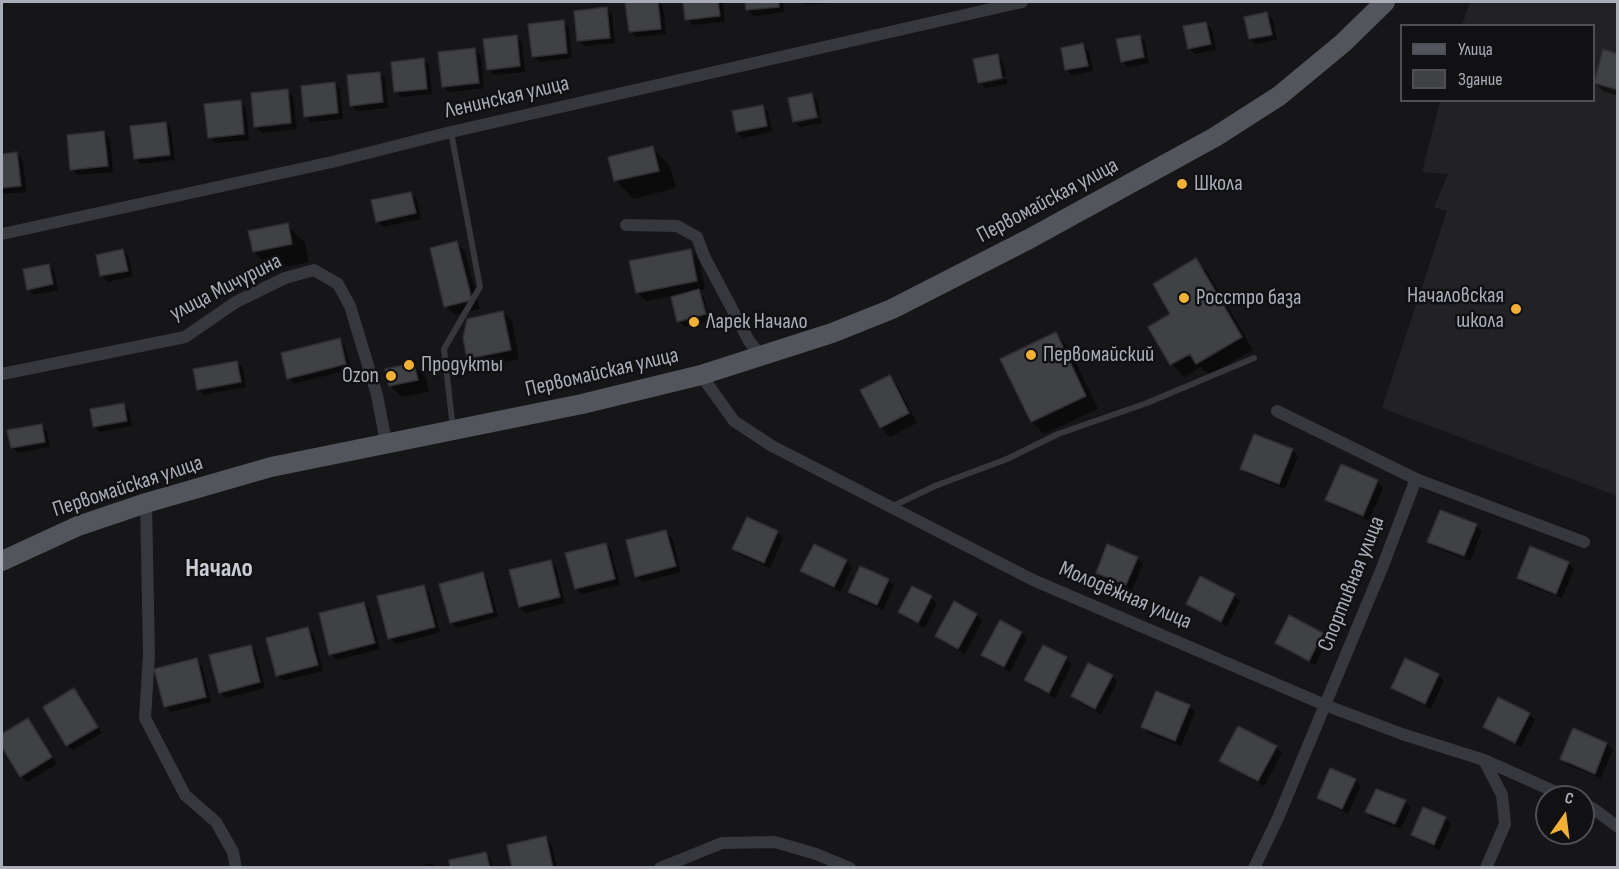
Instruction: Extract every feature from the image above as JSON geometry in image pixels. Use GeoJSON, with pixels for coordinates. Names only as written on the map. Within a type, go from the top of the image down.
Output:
{"type":"FeatureCollection","features":[{"type":"Feature","properties":{"kind":"main road","name":"Первомайская улица"},"geometry":{"type":"LineString","coordinates":[[2,561],[78,526],[146,503],[271,467],[582,404],[701,375],[832,333],[892,309],[1029,239],[1215,137],[1279,96],[1343,43],[1382,3]]}},
{"type":"Feature","properties":{"kind":"street","name":"Ленинская улица"},"geometry":{"type":"LineString","coordinates":[[2,234],[332,162],[451,132],[1022,2]]}},
{"type":"Feature","properties":{"kind":"street"},"geometry":{"type":"LineString","coordinates":[[626,225],[677,226],[697,237],[704,256],[749,341],[761,356]]}},
{"type":"Feature","properties":{"kind":"street","name":"улица Мичурина"},"geometry":{"type":"LineString","coordinates":[[2,374],[185,337],[236,302],[285,278],[314,270],[338,284],[350,306],[377,395],[386,442]]}},
{"type":"Feature","properties":{"kind":"street","name":"Молодёжная улица"},"geometry":{"type":"LineString","coordinates":[[701,375],[734,421],[772,446],[1033,579],[1325,705],[1402,734],[1484,760],[1541,785]]}},
{"type":"Feature","properties":{"kind":"street"},"geometry":{"type":"LineString","coordinates":[[1277,411],[1416,479],[1584,542]]}},
{"type":"Feature","properties":{"kind":"street","name":"Спортивная улица"},"geometry":{"type":"LineString","coordinates":[[1254,867],[1278,818],[1382,568],[1416,479]]}},
{"type":"Feature","properties":{"kind":"street"},"geometry":{"type":"LineString","coordinates":[[146,503],[149,655],[145,718],[185,795],[216,822],[233,852],[236,867]]}},
{"type":"Feature","properties":{"kind":"street"},"geometry":{"type":"LineString","coordinates":[[1484,760],[1502,795],[1505,824],[1486,867]]}},
{"type":"Feature","properties":{"kind":"street"},"geometry":{"type":"LineString","coordinates":[[1595,810],[1617,827]]}},
{"type":"Feature","properties":{"kind":"street"},"geometry":{"type":"LineString","coordinates":[[660,867],[722,843],[775,842],[850,867]]}},
{"type":"Feature","properties":{"kind":"lane"},"geometry":{"type":"LineString","coordinates":[[451,132],[480,287],[444,349],[454,429]]}},
{"type":"Feature","properties":{"kind":"lane"},"geometry":{"type":"LineString","coordinates":[[891,507],[935,486],[1007,459],[1058,434],[1147,403],[1254,357]]}},
{"type":"Feature","properties":{"kind":"shaded area","name":"Началовская школа"},"geometry":{"type":"Polygon","coordinates":[[[1470,2],[1617,2],[1617,496],[1382,408],[1447,211],[1434,207],[1448,174],[1422,172],[1440,102],[1595,102],[1595,24],[1462,24],[1470,2]]]}},
{"type":"Feature","properties":{"kind":"building"},"geometry":{"type":"Polygon","coordinates":[[[625,2],[658,2],[661,29],[629,32],[625,2]]]}},
{"type":"Feature","properties":{"kind":"building"},"geometry":{"type":"Polygon","coordinates":[[[683,2],[718,2],[720,16],[685,20],[683,2]]]}},
{"type":"Feature","properties":{"kind":"building"},"geometry":{"type":"Polygon","coordinates":[[[745,2],[779,2],[779,7],[746,10],[745,2]]]}},
{"type":"Feature","properties":{"kind":"building"},"geometry":{"type":"Polygon","coordinates":[[[607,7],[610,38],[577,41],[574,11],[607,7]]]}},
{"type":"Feature","properties":{"kind":"building"},"geometry":{"type":"Polygon","coordinates":[[[1267,12],[1272,35],[1249,39],[1244,17],[1267,12]]]}},
{"type":"Feature","properties":{"kind":"building"},"geometry":{"type":"Polygon","coordinates":[[[564,20],[567,53],[532,57],[528,24],[564,20]]]}},
{"type":"Feature","properties":{"kind":"building"},"geometry":{"type":"Polygon","coordinates":[[[1206,22],[1211,44],[1188,49],[1183,26],[1206,22]]]}},
{"type":"Feature","properties":{"kind":"building"},"geometry":{"type":"Polygon","coordinates":[[[517,35],[520,66],[487,70],[483,39],[517,35]]]}},
{"type":"Feature","properties":{"kind":"building"},"geometry":{"type":"Polygon","coordinates":[[[1140,35],[1144,57],[1121,62],[1116,39],[1140,35]]]}},
{"type":"Feature","properties":{"kind":"building"},"geometry":{"type":"Polygon","coordinates":[[[1083,43],[1088,66],[1065,70],[1061,48],[1083,43]]]}},
{"type":"Feature","properties":{"kind":"building"},"geometry":{"type":"Polygon","coordinates":[[[475,48],[479,83],[442,87],[438,52],[475,48]]]}},
{"type":"Feature","properties":{"kind":"building"},"geometry":{"type":"Polygon","coordinates":[[[1603,49],[1618,54],[1618,90],[1595,83],[1603,49]]]}},
{"type":"Feature","properties":{"kind":"building"},"geometry":{"type":"Polygon","coordinates":[[[998,54],[1002,78],[978,83],[973,59],[998,54]]]}},
{"type":"Feature","properties":{"kind":"building"},"geometry":{"type":"Polygon","coordinates":[[[424,58],[427,89],[394,92],[391,62],[424,58]]]}},
{"type":"Feature","properties":{"kind":"building"},"geometry":{"type":"Polygon","coordinates":[[[380,72],[383,102],[350,106],[347,75],[380,72]]]}},
{"type":"Feature","properties":{"kind":"building"},"geometry":{"type":"Polygon","coordinates":[[[335,82],[338,113],[304,117],[301,86],[335,82]]]}},
{"type":"Feature","properties":{"kind":"building"},"geometry":{"type":"Polygon","coordinates":[[[288,89],[291,123],[254,127],[251,93],[288,89]]]}},
{"type":"Feature","properties":{"kind":"building"},"geometry":{"type":"Polygon","coordinates":[[[812,93],[817,117],[793,122],[788,98],[812,93]]]}},
{"type":"Feature","properties":{"kind":"building"},"geometry":{"type":"Polygon","coordinates":[[[241,100],[244,134],[208,138],[204,104],[241,100]]]}},
{"type":"Feature","properties":{"kind":"building"},"geometry":{"type":"Polygon","coordinates":[[[763,105],[767,126],[736,132],[732,111],[763,105]]]}},
{"type":"Feature","properties":{"kind":"building"},"geometry":{"type":"Polygon","coordinates":[[[166,122],[170,155],[134,159],[130,126],[166,122]]]}},
{"type":"Feature","properties":{"kind":"building"},"geometry":{"type":"Polygon","coordinates":[[[104,131],[108,166],[70,170],[67,135],[104,131]]]}},
{"type":"Feature","properties":{"kind":"building"},"geometry":{"type":"Polygon","coordinates":[[[653,146],[659,171],[614,181],[608,157],[653,146]]]}},
{"type":"Feature","properties":{"kind":"building"},"geometry":{"type":"Polygon","coordinates":[[[17,152],[21,186],[2,188],[2,154],[17,152]]]}},
{"type":"Feature","properties":{"kind":"building"},"geometry":{"type":"Polygon","coordinates":[[[411,192],[416,213],[376,222],[371,200],[411,192]]]}},
{"type":"Feature","properties":{"kind":"building"},"geometry":{"type":"Polygon","coordinates":[[[288,223],[292,244],[253,252],[248,231],[288,223]]]}},
{"type":"Feature","properties":{"kind":"building"},"geometry":{"type":"Polygon","coordinates":[[[457,241],[472,300],[444,307],[430,248],[457,241]]]}},
{"type":"Feature","properties":{"kind":"building"},"geometry":{"type":"Polygon","coordinates":[[[123,249],[128,271],[100,276],[96,255],[123,249]]]}},
{"type":"Feature","properties":{"kind":"building"},"geometry":{"type":"Polygon","coordinates":[[[691,249],[697,281],[636,293],[629,261],[691,249]]]}},
{"type":"Feature","properties":{"kind":"building"},"geometry":{"type":"Polygon","coordinates":[[[1196,258],[1242,337],[1196,364],[1190,354],[1170,365],[1148,327],[1170,314],[1153,284],[1196,258]]]}},
{"type":"Feature","properties":{"kind":"building"},"geometry":{"type":"Polygon","coordinates":[[[49,264],[53,284],[27,290],[23,269],[49,264]]]}},
{"type":"Feature","properties":{"kind":"building"},"geometry":{"type":"Polygon","coordinates":[[[699,289],[706,314],[677,322],[671,297],[699,289]]]}},
{"type":"Feature","properties":{"kind":"building"},"geometry":{"type":"Polygon","coordinates":[[[503,311],[511,350],[467,359],[463,338],[467,319],[503,311]]]}},
{"type":"Feature","properties":{"kind":"building"},"geometry":{"type":"Polygon","coordinates":[[[1056,332],[1086,396],[1031,422],[1000,359],[1056,332]]]}},
{"type":"Feature","properties":{"kind":"building"},"geometry":{"type":"Polygon","coordinates":[[[340,338],[346,364],[287,379],[281,353],[340,338]]]}},
{"type":"Feature","properties":{"kind":"building"},"geometry":{"type":"Polygon","coordinates":[[[237,361],[241,382],[197,390],[193,369],[237,361]]]}},
{"type":"Feature","properties":{"kind":"building"},"geometry":{"type":"Polygon","coordinates":[[[414,363],[418,380],[389,386],[385,369],[414,363]]]}},
{"type":"Feature","properties":{"kind":"building"},"geometry":{"type":"Polygon","coordinates":[[[890,375],[909,413],[880,428],[860,390],[890,375]]]}},
{"type":"Feature","properties":{"kind":"building"},"geometry":{"type":"Polygon","coordinates":[[[124,403],[127,421],[93,427],[90,409],[124,403]]]}},
{"type":"Feature","properties":{"kind":"building"},"geometry":{"type":"Polygon","coordinates":[[[42,424],[45,442],[11,448],[7,430],[42,424]]]}},
{"type":"Feature","properties":{"kind":"building"},"geometry":{"type":"Polygon","coordinates":[[[1254,434],[1293,449],[1279,484],[1240,469],[1254,434]]]}},
{"type":"Feature","properties":{"kind":"building"},"geometry":{"type":"Polygon","coordinates":[[[1341,464],[1378,480],[1363,516],[1325,500],[1341,464]]]}},
{"type":"Feature","properties":{"kind":"building"},"geometry":{"type":"Polygon","coordinates":[[[1440,510],[1477,524],[1464,556],[1427,542],[1440,510]]]}},
{"type":"Feature","properties":{"kind":"building"},"geometry":{"type":"Polygon","coordinates":[[[747,517],[778,531],[764,563],[732,549],[747,517]]]}},
{"type":"Feature","properties":{"kind":"building"},"geometry":{"type":"Polygon","coordinates":[[[666,530],[676,566],[635,577],[626,540],[666,530]]]}},
{"type":"Feature","properties":{"kind":"building"},"geometry":{"type":"Polygon","coordinates":[[[606,543],[615,579],[575,589],[565,553],[606,543]]]}},
{"type":"Feature","properties":{"kind":"building"},"geometry":{"type":"Polygon","coordinates":[[[814,544],[847,560],[834,587],[800,571],[814,544]]]}},
{"type":"Feature","properties":{"kind":"building"},"geometry":{"type":"Polygon","coordinates":[[[1107,544],[1138,557],[1126,585],[1096,573],[1107,544]]]}},
{"type":"Feature","properties":{"kind":"building"},"geometry":{"type":"Polygon","coordinates":[[[1530,546],[1569,562],[1556,594],[1517,578],[1530,546]]]}},
{"type":"Feature","properties":{"kind":"building"},"geometry":{"type":"Polygon","coordinates":[[[551,560],[560,597],[519,607],[509,570],[551,560]]]}},
{"type":"Feature","properties":{"kind":"building"},"geometry":{"type":"Polygon","coordinates":[[[860,566],[889,579],[877,605],[848,592],[860,566]]]}},
{"type":"Feature","properties":{"kind":"building"},"geometry":{"type":"Polygon","coordinates":[[[483,572],[493,612],[450,623],[439,584],[483,572]]]}},
{"type":"Feature","properties":{"kind":"building"},"geometry":{"type":"Polygon","coordinates":[[[1200,576],[1235,594],[1221,622],[1186,604],[1200,576]]]}},
{"type":"Feature","properties":{"kind":"building"},"geometry":{"type":"Polygon","coordinates":[[[424,585],[435,627],[388,639],[377,596],[424,585]]]}},
{"type":"Feature","properties":{"kind":"building"},"geometry":{"type":"Polygon","coordinates":[[[912,586],[932,596],[918,623],[898,612],[912,586]]]}},
{"type":"Feature","properties":{"kind":"building"},"geometry":{"type":"Polygon","coordinates":[[[954,601],[977,614],[958,649],[935,636],[954,601]]]}},
{"type":"Feature","properties":{"kind":"building"},"geometry":{"type":"Polygon","coordinates":[[[364,602],[375,643],[329,655],[319,613],[364,602]]]}},
{"type":"Feature","properties":{"kind":"building"},"geometry":{"type":"Polygon","coordinates":[[[1289,615],[1323,633],[1309,661],[1275,643],[1289,615]]]}},
{"type":"Feature","properties":{"kind":"building"},"geometry":{"type":"Polygon","coordinates":[[[1000,620],[1022,632],[1004,667],[981,655],[1000,620]]]}},
{"type":"Feature","properties":{"kind":"building"},"geometry":{"type":"Polygon","coordinates":[[[308,627],[318,665],[276,676],[266,638],[308,627]]]}},
{"type":"Feature","properties":{"kind":"building"},"geometry":{"type":"Polygon","coordinates":[[[251,645],[260,682],[219,693],[209,655],[251,645]]]}},
{"type":"Feature","properties":{"kind":"building"},"geometry":{"type":"Polygon","coordinates":[[[1043,645],[1067,657],[1049,693],[1024,680],[1043,645]]]}},
{"type":"Feature","properties":{"kind":"building"},"geometry":{"type":"Polygon","coordinates":[[[197,658],[206,697],[164,707],[154,669],[197,658]]]}},
{"type":"Feature","properties":{"kind":"building"},"geometry":{"type":"Polygon","coordinates":[[[1405,658],[1439,674],[1425,704],[1391,688],[1405,658]]]}},
{"type":"Feature","properties":{"kind":"building"},"geometry":{"type":"Polygon","coordinates":[[[1088,663],[1113,675],[1095,709],[1071,696],[1088,663]]]}},
{"type":"Feature","properties":{"kind":"building"},"geometry":{"type":"Polygon","coordinates":[[[74,688],[98,727],[66,746],[43,707],[74,688]]]}},
{"type":"Feature","properties":{"kind":"building"},"geometry":{"type":"Polygon","coordinates":[[[1156,691],[1190,705],[1175,741],[1141,727],[1156,691]]]}},
{"type":"Feature","properties":{"kind":"building"},"geometry":{"type":"Polygon","coordinates":[[[1498,697],[1530,713],[1515,743],[1483,727],[1498,697]]]}},
{"type":"Feature","properties":{"kind":"building"},"geometry":{"type":"Polygon","coordinates":[[[28,718],[52,757],[20,777],[2,747],[2,734],[28,718]]]}},
{"type":"Feature","properties":{"kind":"building"},"geometry":{"type":"Polygon","coordinates":[[[1238,726],[1277,746],[1258,781],[1219,761],[1238,726]]]}},
{"type":"Feature","properties":{"kind":"building"},"geometry":{"type":"Polygon","coordinates":[[[1573,728],[1607,743],[1595,774],[1560,759],[1573,728]]]}},
{"type":"Feature","properties":{"kind":"building"},"geometry":{"type":"Polygon","coordinates":[[[1330,768],[1356,779],[1342,809],[1317,798],[1330,768]]]}},
{"type":"Feature","properties":{"kind":"building"},"geometry":{"type":"Polygon","coordinates":[[[1376,789],[1406,800],[1395,824],[1365,812],[1376,789]]]}},
{"type":"Feature","properties":{"kind":"building"},"geometry":{"type":"Polygon","coordinates":[[[1423,807],[1446,817],[1434,845],[1411,835],[1423,807]]]}},
{"type":"Feature","properties":{"kind":"building"},"geometry":{"type":"Polygon","coordinates":[[[546,836],[553,868],[512,868],[507,845],[546,836]]]}},
{"type":"Feature","properties":{"kind":"building"},"geometry":{"type":"Polygon","coordinates":[[[486,852],[490,868],[450,868],[449,860],[486,852]]]}},
{"type":"Feature","properties":{"kind":"place","name":"Школа"},"geometry":{"type":"Point","coordinates":[1182,184]}},
{"type":"Feature","properties":{"kind":"place","name":"Росстро база"},"geometry":{"type":"Point","coordinates":[1184,298]}},
{"type":"Feature","properties":{"kind":"place","name":"Началовская школа"},"geometry":{"type":"Point","coordinates":[1516,309]}},
{"type":"Feature","properties":{"kind":"place","name":"Ларек Начало"},"geometry":{"type":"Point","coordinates":[694,322]}},
{"type":"Feature","properties":{"kind":"place","name":"Первомайский"},"geometry":{"type":"Point","coordinates":[1031,355]}},
{"type":"Feature","properties":{"kind":"place","name":"Продукты"},"geometry":{"type":"Point","coordinates":[409,365]}},
{"type":"Feature","properties":{"kind":"place","name":"Ozon"},"geometry":{"type":"Point","coordinates":[391,376]}},
{"type":"Feature","properties":{"kind":"district","name":"Начало"},"geometry":{"type":"Point","coordinates":[219,569]}}]}
